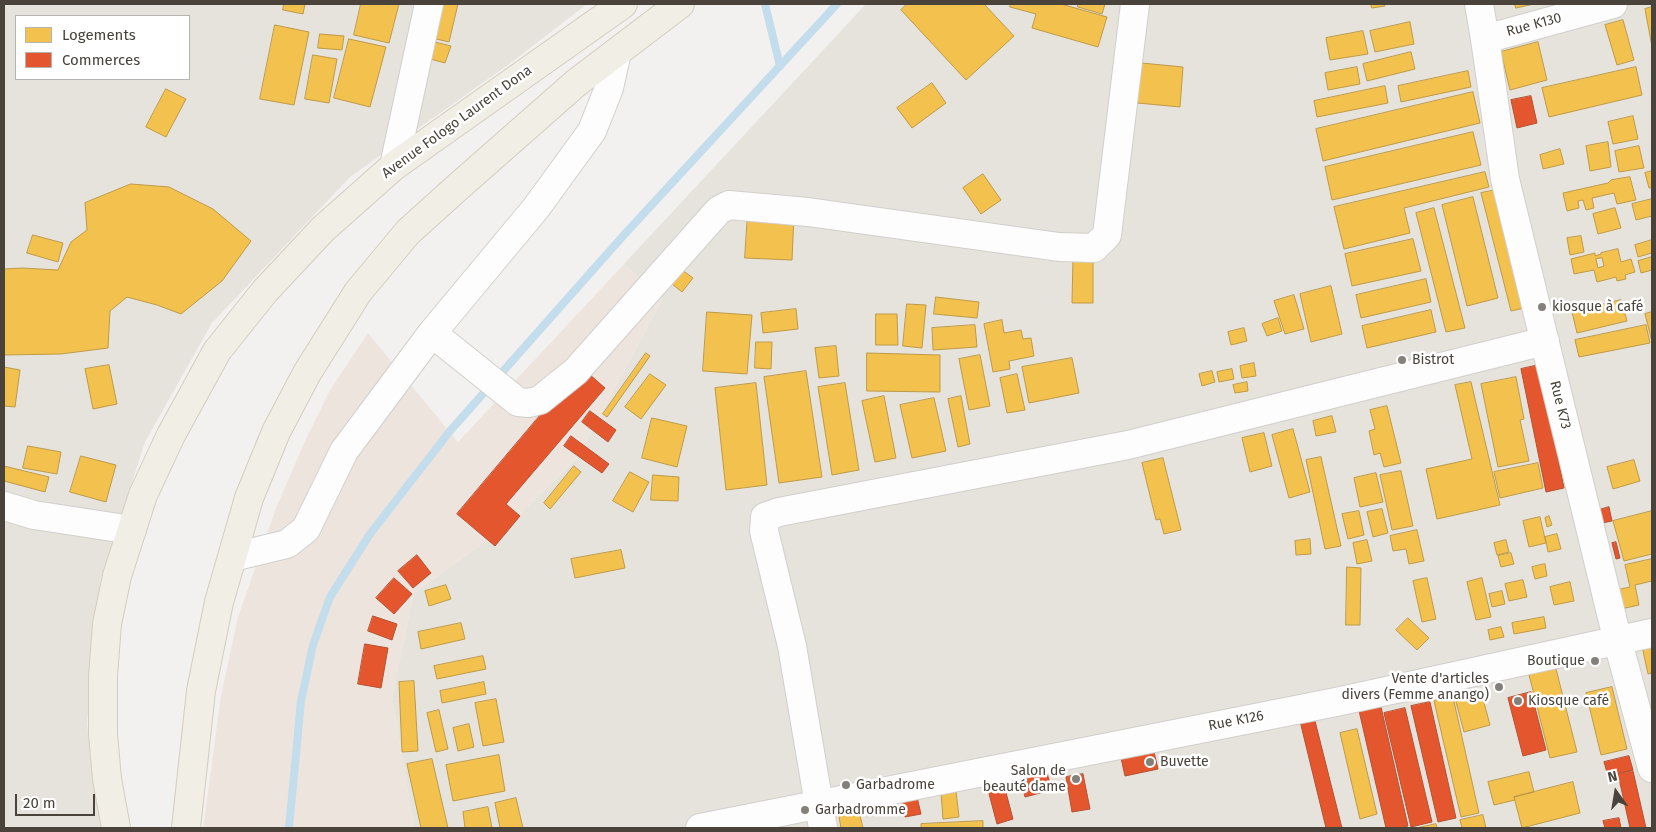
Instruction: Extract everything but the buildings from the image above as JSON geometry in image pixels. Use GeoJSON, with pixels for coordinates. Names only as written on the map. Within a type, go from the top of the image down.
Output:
{"type":"FeatureCollection","features":[{"type":"Feature","properties":{"kind":"main road","name":"Avenue Fologo Laurent Dona"},"geometry":{"type":"LineString","coordinates":[[116,828],[104,743],[103,676],[109,614],[117,576],[143,496],[171,435],[217,351],[265,291],[323,229],[394,166],[623,4]]}},
{"type":"Feature","properties":{"kind":"main road"},"geometry":{"type":"LineString","coordinates":[[186,828],[200,691],[219,602],[249,498],[276,432],[307,373],[358,292],[408,232],[576,83],[680,4]]}},
{"type":"Feature","properties":{"kind":"street"},"geometry":{"type":"LineString","coordinates":[[394,166],[429,4]]}},
{"type":"Feature","properties":{"kind":"street"},"geometry":{"type":"LineString","coordinates":[[432,333],[518,402],[529,403],[540,400],[576,370],[719,210],[729,205],[808,212],[1059,247],[1094,248],[1107,235],[1135,4]]}},
{"type":"Feature","properties":{"kind":"street","name":"Rue K73"},"geometry":{"type":"LineString","coordinates":[[1479,4],[1505,179],[1618,642],[1652,768]]}},
{"type":"Feature","properties":{"kind":"street","name":"Rue K130"},"geometry":{"type":"LineString","coordinates":[[1485,39],[1613,4]]}},
{"type":"Feature","properties":{"kind":"street"},"geometry":{"type":"LineString","coordinates":[[233,557],[287,544],[306,528],[344,451],[432,333],[536,208],[592,131],[609,88],[617,52]]}},
{"type":"Feature","properties":{"kind":"street"},"geometry":{"type":"LineString","coordinates":[[821,817],[792,646],[764,531],[766,517],[778,512],[1128,445],[1545,341]]}},
{"type":"Feature","properties":{"kind":"street"},"geometry":{"type":"LineString","coordinates":[[4,506],[34,515],[132,530]]}},
{"type":"Feature","properties":{"kind":"street","name":"Rue K126"},"geometry":{"type":"LineString","coordinates":[[700,828],[821,817],[1652,633]]}},
{"type":"Feature","properties":{"kind":"shaded area"},"geometry":{"type":"Polygon","coordinates":[[[4,4],[587,4],[512,62],[350,177],[212,323],[145,442],[100,581],[87,724],[101,828],[4,828],[4,4]]]}},
{"type":"Feature","properties":{"kind":"shaded area"},"geometry":{"type":"Polygon","coordinates":[[[866,4],[1652,4],[1652,828],[414,828],[392,696],[414,593],[512,522],[578,457],[662,300],[624,264],[866,4]]]}},
{"type":"Feature","properties":{"kind":"shaded area"},"geometry":{"type":"Polygon","coordinates":[[[624,264],[662,300],[578,457],[512,522],[414,593],[392,696],[414,828],[203,828],[221,696],[238,617],[276,508],[305,441],[330,390],[368,333],[458,442],[624,264]]]}},
{"type":"Feature","properties":{"kind":"waterway"},"geometry":{"type":"LineString","coordinates":[[765,4],[780,66]]}},
{"type":"Feature","properties":{"kind":"waterway"},"geometry":{"type":"LineString","coordinates":[[289,828],[301,701],[313,645],[330,597],[370,534],[450,431],[623,236],[837,4]]}},
{"type":"Feature","properties":{"kind":"place","name":"kiosque à café"},"geometry":{"type":"Point","coordinates":[1542,307]}},
{"type":"Feature","properties":{"kind":"place","name":"Bistrot"},"geometry":{"type":"Point","coordinates":[1402,360]}},
{"type":"Feature","properties":{"kind":"place","name":"Boutique"},"geometry":{"type":"Point","coordinates":[1595,661]}},
{"type":"Feature","properties":{"kind":"place","name":"Vente d'articles divers (Femme anango)"},"geometry":{"type":"Point","coordinates":[1499,687]}},
{"type":"Feature","properties":{"kind":"place","name":"Kiosque café"},"geometry":{"type":"Point","coordinates":[1518,701]}},
{"type":"Feature","properties":{"kind":"place","name":"Buvette"},"geometry":{"type":"Point","coordinates":[1150,762]}},
{"type":"Feature","properties":{"kind":"place","name":"Salon de beauté dame"},"geometry":{"type":"Point","coordinates":[1076,779]}},
{"type":"Feature","properties":{"kind":"place","name":"Garbadrome"},"geometry":{"type":"Point","coordinates":[846,785]}},
{"type":"Feature","properties":{"kind":"place","name":"Garbadromme"},"geometry":{"type":"Point","coordinates":[805,810]}}]}
